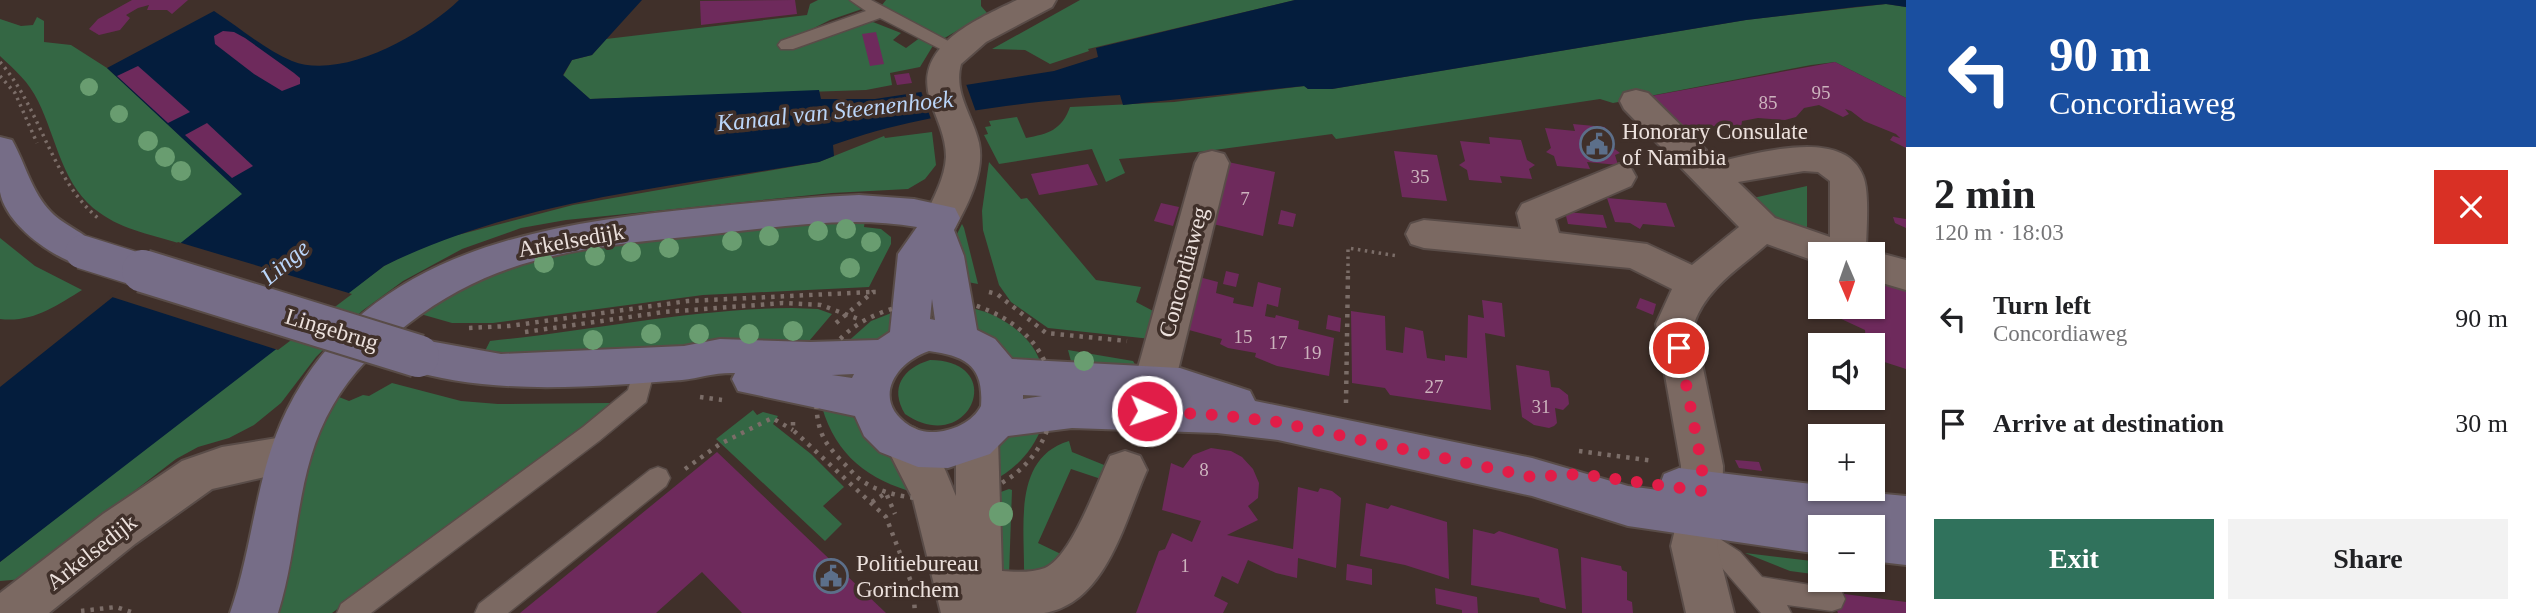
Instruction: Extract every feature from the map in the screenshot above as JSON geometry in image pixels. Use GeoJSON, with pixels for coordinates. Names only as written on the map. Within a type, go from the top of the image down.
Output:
{"type":"FeatureCollection","features":[{"type":"Feature","properties":{"kind":"main road","name":"Lingebrug"},"geometry":{"type":"LineString","coordinates":[[0,149],[9,178],[33,219],[63,244],[418,356],[501,371],[665,364],[720,356],[810,359],[897,348]]}},
{"type":"Feature","properties":{"kind":"main road","name":"Arkelsedijk"},"geometry":{"type":"LineString","coordinates":[[254,613],[264,587],[289,455],[304,417],[321,388],[365,336],[419,293],[487,258],[553,239],[848,207],[894,208],[939,225]]}},
{"type":"Feature","properties":{"kind":"main road"},"geometry":{"type":"LineString","coordinates":[[939,225],[945,245],[951,317],[961,339]]}},
{"type":"Feature","properties":{"kind":"main road"},"geometry":{"type":"LineString","coordinates":[[897,348],[917,254],[924,241],[939,225]]}},
{"type":"Feature","properties":{"kind":"main road"},"geometry":{"type":"LineString","coordinates":[[986,429],[1004,400],[1000,372],[984,351],[961,339],[940,335],[897,348],[872,373],[869,403],[885,431],[906,444],[937,450],[958,447],[986,429],[1072,410],[1155,381]]}},
{"type":"Feature","properties":{"kind":"main road","name":"Lingebrug"},"geometry":{"type":"LineString","coordinates":[[665,364],[799,385],[850,395],[869,403]]}},
{"type":"Feature","properties":{"kind":"main road"},"geometry":{"type":"LineString","coordinates":[[1000,372],[1020,378],[1155,381],[1217,415],[1278,422],[1532,477],[1617,503],[1700,502],[1906,516]]}},
{"type":"Feature","properties":{"kind":"main road"},"geometry":{"type":"LineString","coordinates":[[1700,502],[1808,530]]}},
{"type":"Feature","properties":{"kind":"main road"},"geometry":{"type":"LineString","coordinates":[[1885,542],[1906,544]]}},
{"type":"Feature","properties":{"kind":"street"},"geometry":{"type":"LineString","coordinates":[[939,225],[963,158],[950,84],[1041,0]]}},
{"type":"Feature","properties":{"kind":"street"},"geometry":{"type":"LineString","coordinates":[[1636,101],[1762,228],[1808,244]]}},
{"type":"Feature","properties":{"kind":"street"},"geometry":{"type":"LineString","coordinates":[[1710,177],[1807,157],[1829,161],[1847,178],[1848,242]]}},
{"type":"Feature","properties":{"kind":"street","name":"Concordiaweg"},"geometry":{"type":"LineString","coordinates":[[1155,381],[1212,163]]}},
{"type":"Feature","properties":{"kind":"street"},"geometry":{"type":"LineString","coordinates":[[1544,246],[1535,213],[1619,177]]}},
{"type":"Feature","properties":{"kind":"street"},"geometry":{"type":"LineString","coordinates":[[1710,613],[1695,546],[1700,502],[1675,324],[1680,307],[1696,285],[1762,228]]}},
{"type":"Feature","properties":{"kind":"street"},"geometry":{"type":"LineString","coordinates":[[1415,246],[1544,246],[1639,256],[1696,285]]}},
{"type":"Feature","properties":{"kind":"street"},"geometry":{"type":"LineString","coordinates":[[1885,269],[1906,275]]}},
{"type":"Feature","properties":{"kind":"street"},"geometry":{"type":"LineString","coordinates":[[971,603],[986,429]]}},
{"type":"Feature","properties":{"kind":"street"},"geometry":{"type":"LineString","coordinates":[[906,444],[917,455],[971,603]]}},
{"type":"Feature","properties":{"kind":"street","name":"Arkelsedijk"},"geometry":{"type":"LineString","coordinates":[[12,613],[119,529],[197,475],[222,466],[289,455]]}},
{"type":"Feature","properties":{"kind":"street"},"geometry":{"type":"LineString","coordinates":[[971,603],[1058,587],[1069,579],[1081,564],[1125,470]]}},
{"type":"Feature","properties":{"kind":"lane"},"geometry":{"type":"LineString","coordinates":[[858,0],[883,12],[950,84]]}},
{"type":"Feature","properties":{"kind":"lane"},"geometry":{"type":"LineString","coordinates":[[787,46],[851,20],[883,12]]}},
{"type":"Feature","properties":{"kind":"lane"},"geometry":{"type":"LineString","coordinates":[[350,613],[610,418],[638,395],[665,364]]}},
{"type":"Feature","properties":{"kind":"lane"},"geometry":{"type":"LineString","coordinates":[[488,613],[667,477]]}},
{"type":"Feature","properties":{"kind":"lane"},"geometry":{"type":"LineString","coordinates":[[1700,502],[1726,555],[1778,613]]}},
{"type":"Feature","properties":{"kind":"lane"},"geometry":{"type":"LineString","coordinates":[[1757,588],[1832,599]]}},
{"type":"Feature","properties":{"kind":"path"},"geometry":{"type":"LineString","coordinates":[[0,62],[15,76],[32,102],[59,169],[73,193],[92,214],[106,223]]}},
{"type":"Feature","properties":{"kind":"path"},"geometry":{"type":"LineString","coordinates":[[0,76],[15,93],[38,145]]}},
{"type":"Feature","properties":{"kind":"path"},"geometry":{"type":"LineString","coordinates":[[1334,404],[1346,407],[1348,248],[1415,246]]}},
{"type":"Feature","properties":{"kind":"path"},"geometry":{"type":"LineString","coordinates":[[459,328],[510,326],[626,307],[723,297],[873,292],[878,281]]}},
{"type":"Feature","properties":{"kind":"path"},"geometry":{"type":"LineString","coordinates":[[948,286],[997,294],[1046,333],[1101,337],[1155,381]]}},
{"type":"Feature","properties":{"kind":"path"},"geometry":{"type":"LineString","coordinates":[[522,333],[664,312],[783,303],[821,305],[862,321]]}},
{"type":"Feature","properties":{"kind":"path"},"geometry":{"type":"LineString","coordinates":[[992,310],[1012,322],[1036,345]]}},
{"type":"Feature","properties":{"kind":"path"},"geometry":{"type":"LineString","coordinates":[[667,477],[719,444],[772,418],[793,430]]}},
{"type":"Feature","properties":{"kind":"path"},"geometry":{"type":"LineString","coordinates":[[1574,450],[1700,502]]}},
{"type":"Feature","properties":{"kind":"path"},"geometry":{"type":"LineString","coordinates":[[872,502],[886,493]]}},
{"type":"Feature","properties":{"kind":"path"},"geometry":{"type":"LineString","coordinates":[[74,613],[117,607],[134,613]]}},
{"type":"Feature","properties":{"kind":"green space"},"geometry":{"type":"Polygon","coordinates":[[[818,0],[850,0],[865,8],[830,20],[782,44],[788,49],[850,25],[873,22],[901,33],[893,40],[906,48],[921,37],[934,44],[920,67],[890,73],[892,85],[866,90],[590,99],[563,76],[572,60],[592,55],[606,39],[807,15],[810,4],[818,0]]]}},
{"type":"Feature","properties":{"kind":"green space"},"geometry":{"type":"Polygon","coordinates":[[[886,0],[981,0],[981,6],[987,13],[943,39],[882,5],[886,0]]]}},
{"type":"Feature","properties":{"kind":"green space"},"geometry":{"type":"Polygon","coordinates":[[[1080,0],[1295,0],[1088,49],[1089,51],[1050,64],[1025,50],[992,49],[1080,0]]]}},
{"type":"Feature","properties":{"kind":"green space"},"geometry":{"type":"Polygon","coordinates":[[[1886,4],[1906,7],[1906,98],[1835,62],[1613,103],[1600,99],[1336,139],[1332,134],[1207,151],[1119,159],[1125,173],[1106,182],[1092,149],[999,164],[984,135],[988,134],[985,127],[991,126],[989,121],[1017,117],[1026,138],[1041,135],[1058,126],[1070,107],[1174,102],[1305,86],[1308,89],[1332,89],[1746,20],[1886,4]]]}},
{"type":"Feature","properties":{"kind":"green space"},"geometry":{"type":"Polygon","coordinates":[[[37,17],[44,21],[44,42],[71,45],[107,68],[243,194],[181,244],[119,224],[87,202],[77,190],[62,162],[34,94],[0,56],[0,19],[21,26],[33,25],[37,17]]]}},
{"type":"Feature","properties":{"kind":"green space"},"geometry":{"type":"Polygon","coordinates":[[[932,132],[936,165],[925,179],[908,189],[832,193],[566,220],[521,228],[462,249],[403,281],[362,311],[316,357],[281,403],[254,425],[229,438],[198,447],[176,459],[90,525],[35,578],[0,581],[0,562],[250,366],[384,266],[411,252],[450,237],[573,205],[819,162],[884,136],[932,132]]]}},
{"type":"Feature","properties":{"kind":"green space"},"geometry":{"type":"Polygon","coordinates":[[[989,162],[1021,199],[1027,198],[1096,280],[1141,287],[1136,302],[1155,312],[1151,339],[1048,328],[1011,302],[999,285],[983,230],[982,211],[989,162]]]}},
{"type":"Feature","properties":{"kind":"green space"},"geometry":{"type":"Polygon","coordinates":[[[1807,186],[1807,230],[1834,240],[1771,221],[1753,198],[1807,186]]]}},
{"type":"Feature","properties":{"kind":"green space"},"geometry":{"type":"Polygon","coordinates":[[[865,219],[864,227],[881,229],[891,237],[891,244],[869,287],[703,295],[493,323],[452,323],[417,313],[483,274],[576,248],[865,219]]]}},
{"type":"Feature","properties":{"kind":"green space"},"geometry":{"type":"Polygon","coordinates":[[[962,224],[978,284],[957,280],[957,234],[962,224]]]}},
{"type":"Feature","properties":{"kind":"green space"},"geometry":{"type":"Polygon","coordinates":[[[0,238],[35,266],[82,290],[33,316],[0,319],[0,238]]]}},
{"type":"Feature","properties":{"kind":"green space"},"geometry":{"type":"Polygon","coordinates":[[[792,308],[818,309],[832,314],[804,347],[627,348],[535,354],[485,351],[490,341],[678,316],[792,308]]]}},
{"type":"Feature","properties":{"kind":"green space"},"geometry":{"type":"Polygon","coordinates":[[[971,308],[1005,321],[1015,329],[1032,346],[1042,368],[1017,363],[974,328],[971,308]]]}},
{"type":"Feature","properties":{"kind":"green space"},"geometry":{"type":"Polygon","coordinates":[[[899,310],[899,323],[881,341],[844,345],[871,321],[899,310]]]}},
{"type":"Feature","properties":{"kind":"green space"},"geometry":{"type":"Polygon","coordinates":[[[1068,350],[1133,361],[1136,366],[1073,369],[1068,350]]]}},
{"type":"Feature","properties":{"kind":"green space"},"geometry":{"type":"Polygon","coordinates":[[[930,360],[955,364],[969,375],[974,389],[972,404],[962,417],[947,424],[928,424],[905,414],[900,405],[898,396],[901,380],[912,368],[930,360]]]}},
{"type":"Feature","properties":{"kind":"green space"},"geometry":{"type":"Polygon","coordinates":[[[392,383],[461,401],[498,404],[610,403],[594,419],[332,613],[277,613],[291,560],[306,471],[320,433],[339,397],[349,401],[363,395],[369,396],[392,383]]]}},
{"type":"Feature","properties":{"kind":"green space"},"geometry":{"type":"Polygon","coordinates":[[[822,407],[852,415],[868,439],[897,461],[916,493],[883,481],[857,463],[836,439],[822,407]]]}},
{"type":"Feature","properties":{"kind":"green space"},"geometry":{"type":"Polygon","coordinates":[[[753,410],[757,415],[763,412],[778,416],[773,424],[811,454],[844,487],[823,506],[842,524],[825,541],[716,439],[753,410]]]}},
{"type":"Feature","properties":{"kind":"green space"},"geometry":{"type":"Polygon","coordinates":[[[1043,424],[1023,458],[991,482],[993,457],[1002,441],[1019,431],[1043,424]]]}},
{"type":"Feature","properties":{"kind":"green space"},"geometry":{"type":"Polygon","coordinates":[[[1069,441],[1072,452],[1114,469],[1104,480],[1071,469],[1038,543],[1063,555],[1059,565],[1024,575],[1024,516],[1030,478],[1038,462],[1051,450],[1069,441]]]}},
{"type":"Feature","properties":{"kind":"green space"},"geometry":{"type":"Polygon","coordinates":[[[1012,490],[1009,574],[1000,571],[987,497],[1012,490]]]}},
{"type":"Feature","properties":{"kind":"green space"},"geometry":{"type":"Polygon","coordinates":[[[1745,553],[1808,561],[1808,573],[1790,571],[1745,553]]]}},
{"type":"Feature","properties":{"kind":"water"},"geometry":{"type":"Polygon","coordinates":[[[459,0],[642,0],[592,55],[572,60],[563,75],[590,99],[819,90],[821,99],[875,99],[1054,71],[1098,57],[1096,48],[1295,0],[1906,0],[1906,7],[1886,4],[1746,20],[1332,89],[1308,89],[1304,86],[1123,105],[1120,95],[974,111],[866,134],[833,145],[834,156],[819,162],[597,198],[488,225],[384,266],[0,562],[0,387],[242,194],[107,68],[214,11],[262,45],[292,61],[312,66],[334,65],[381,51],[404,40],[459,0]]]}},
{"type":"Feature","properties":{"kind":"pier"},"geometry":{"type":"Polygon","coordinates":[[[966,84],[977,115],[932,122],[921,91],[966,84]]]}},
{"type":"Feature","properties":{"kind":"pier"},"geometry":{"type":"Polygon","coordinates":[[[178,242],[352,294],[278,350],[109,296],[178,242]]]}},
{"type":"Feature","properties":{"kind":"building"},"geometry":{"type":"Polygon","coordinates":[[[132,0],[188,0],[172,14],[167,10],[147,10],[149,5],[138,8],[126,15],[130,18],[120,30],[99,35],[89,29],[98,19],[132,0]]]}},
{"type":"Feature","properties":{"kind":"building"},"geometry":{"type":"Polygon","coordinates":[[[795,0],[797,14],[701,25],[700,1],[795,0]]]}},
{"type":"Feature","properties":{"kind":"building"},"geometry":{"type":"Polygon","coordinates":[[[223,31],[234,32],[245,38],[300,78],[300,84],[282,91],[254,74],[215,44],[214,36],[223,31]]]}},
{"type":"Feature","properties":{"kind":"building"},"geometry":{"type":"Polygon","coordinates":[[[876,32],[884,64],[870,66],[862,34],[876,32]]]}},
{"type":"Feature","properties":{"kind":"building"},"geometry":{"type":"Polygon","coordinates":[[[1835,62],[1906,98],[1906,148],[1890,140],[1893,136],[1900,138],[1896,134],[1864,121],[1851,111],[1845,109],[1849,114],[1843,117],[1819,105],[1804,108],[1796,117],[1785,120],[1758,118],[1742,121],[1741,128],[1748,133],[1747,137],[1737,136],[1732,130],[1719,125],[1686,132],[1651,96],[1835,62]]]}},
{"type":"Feature","properties":{"kind":"building"},"geometry":{"type":"Polygon","coordinates":[[[138,66],[190,112],[168,123],[117,76],[138,66]]]}},
{"type":"Feature","properties":{"kind":"building"},"geometry":{"type":"Polygon","coordinates":[[[909,73],[912,83],[897,85],[894,75],[909,73]]]}},
{"type":"Feature","properties":{"kind":"building"},"geometry":{"type":"Polygon","coordinates":[[[207,123],[253,166],[232,178],[185,135],[207,123]]]}},
{"type":"Feature","properties":{"kind":"building"},"geometry":{"type":"Polygon","coordinates":[[[1573,124],[1605,127],[1612,147],[1620,153],[1615,155],[1618,165],[1587,162],[1590,169],[1557,166],[1554,156],[1546,152],[1551,148],[1545,128],[1575,131],[1573,124]]]}},
{"type":"Feature","properties":{"kind":"building"},"geometry":{"type":"Polygon","coordinates":[[[1489,137],[1521,140],[1527,160],[1535,165],[1529,169],[1532,179],[1500,176],[1502,183],[1469,180],[1467,170],[1459,165],[1465,161],[1460,141],[1490,144],[1489,137]]]}},
{"type":"Feature","properties":{"kind":"building"},"geometry":{"type":"Polygon","coordinates":[[[1394,151],[1437,155],[1447,201],[1402,197],[1394,151]]]}},
{"type":"Feature","properties":{"kind":"building"},"geometry":{"type":"Polygon","coordinates":[[[1228,162],[1275,172],[1263,236],[1213,224],[1228,162]]]}},
{"type":"Feature","properties":{"kind":"building"},"geometry":{"type":"Polygon","coordinates":[[[1088,164],[1098,185],[1039,195],[1031,174],[1088,164]]]}},
{"type":"Feature","properties":{"kind":"building"},"geometry":{"type":"Polygon","coordinates":[[[1607,198],[1666,203],[1675,227],[1643,224],[1640,229],[1630,223],[1615,222],[1607,198]]]}},
{"type":"Feature","properties":{"kind":"building"},"geometry":{"type":"Polygon","coordinates":[[[1161,203],[1179,207],[1173,226],[1154,221],[1161,203]]]}},
{"type":"Feature","properties":{"kind":"building"},"geometry":{"type":"Polygon","coordinates":[[[1281,210],[1296,214],[1293,227],[1278,224],[1281,210]]]}},
{"type":"Feature","properties":{"kind":"building"},"geometry":{"type":"Polygon","coordinates":[[[1565,212],[1603,215],[1607,228],[1568,224],[1565,212]]]}},
{"type":"Feature","properties":{"kind":"building"},"geometry":{"type":"Polygon","coordinates":[[[1893,217],[1906,219],[1906,228],[1895,223],[1893,217]]]}},
{"type":"Feature","properties":{"kind":"building"},"geometry":{"type":"Polygon","coordinates":[[[1226,271],[1239,274],[1236,287],[1223,284],[1226,271]]]}},
{"type":"Feature","properties":{"kind":"building"},"geometry":{"type":"Polygon","coordinates":[[[1199,277],[1218,282],[1216,293],[1234,298],[1233,303],[1253,307],[1258,282],[1281,288],[1278,307],[1267,304],[1265,316],[1275,318],[1276,315],[1299,321],[1298,329],[1334,338],[1329,376],[1277,366],[1255,357],[1256,353],[1228,348],[1220,344],[1222,339],[1189,330],[1199,277]]]}},
{"type":"Feature","properties":{"kind":"building"},"geometry":{"type":"Polygon","coordinates":[[[1885,279],[1906,285],[1906,369],[1885,362],[1885,333],[1865,333],[1865,330],[1841,319],[1885,319],[1885,279]]]}},
{"type":"Feature","properties":{"kind":"building"},"geometry":{"type":"Polygon","coordinates":[[[1640,298],[1656,304],[1653,315],[1636,308],[1640,298]]]}},
{"type":"Feature","properties":{"kind":"building"},"geometry":{"type":"Polygon","coordinates":[[[1482,300],[1502,303],[1505,337],[1485,333],[1491,410],[1390,395],[1385,388],[1352,383],[1351,311],[1385,316],[1386,350],[1403,353],[1405,327],[1423,331],[1427,358],[1445,361],[1445,355],[1467,358],[1468,315],[1484,318],[1482,300]]]}},
{"type":"Feature","properties":{"kind":"building"},"geometry":{"type":"Polygon","coordinates":[[[1328,315],[1341,318],[1340,332],[1326,329],[1328,315]]]}},
{"type":"Feature","properties":{"kind":"building"},"geometry":{"type":"Polygon","coordinates":[[[1516,365],[1549,371],[1551,387],[1559,388],[1568,395],[1569,404],[1563,410],[1555,408],[1557,423],[1554,426],[1549,428],[1534,425],[1522,417],[1516,365]]]}},
{"type":"Feature","properties":{"kind":"building"},"geometry":{"type":"Polygon","coordinates":[[[1211,448],[1231,451],[1242,457],[1253,469],[1259,483],[1258,498],[1248,506],[1258,520],[1227,535],[1293,549],[1298,487],[1318,492],[1320,488],[1332,491],[1341,498],[1336,568],[1298,558],[1297,578],[1276,573],[1248,560],[1238,584],[1222,576],[1214,596],[1228,603],[1223,613],[1136,613],[1159,551],[1165,549],[1172,533],[1192,542],[1201,521],[1162,510],[1171,463],[1183,468],[1193,455],[1211,448]]]}},
{"type":"Feature","properties":{"kind":"building"},"geometry":{"type":"Polygon","coordinates":[[[717,452],[886,613],[742,613],[702,572],[656,613],[520,613],[717,452]]]}},
{"type":"Feature","properties":{"kind":"building"},"geometry":{"type":"Polygon","coordinates":[[[1735,460],[1759,462],[1762,471],[1739,468],[1735,460]]]}},
{"type":"Feature","properties":{"kind":"building"},"geometry":{"type":"Polygon","coordinates":[[[1366,503],[1388,509],[1391,505],[1447,522],[1449,579],[1405,565],[1360,556],[1366,503]]]}},
{"type":"Feature","properties":{"kind":"building"},"geometry":{"type":"Polygon","coordinates":[[[1473,529],[1494,534],[1499,531],[1558,549],[1566,609],[1540,602],[1539,598],[1471,585],[1473,529]]]}},
{"type":"Feature","properties":{"kind":"building"},"geometry":{"type":"Polygon","coordinates":[[[1581,557],[1621,566],[1622,570],[1627,572],[1627,600],[1632,602],[1633,613],[1582,613],[1581,557]]]}},
{"type":"Feature","properties":{"kind":"building"},"geometry":{"type":"Polygon","coordinates":[[[1347,564],[1372,569],[1372,585],[1346,580],[1347,564]]]}},
{"type":"Feature","properties":{"kind":"building"},"geometry":{"type":"Polygon","coordinates":[[[1435,588],[1477,597],[1478,613],[1462,613],[1462,610],[1436,604],[1435,588]]]}},
{"type":"Feature","properties":{"kind":"building"},"geometry":{"type":"Polygon","coordinates":[[[1829,592],[1906,602],[1906,613],[1838,613],[1829,592]]]}},
{"type":"Feature","properties":{"kind":"place","name":"Honorary Consulate of Namibia"},"geometry":{"type":"Point","coordinates":[1597,144]}},
{"type":"Feature","properties":{"kind":"place","name":"Politiebureau Gorinchem"},"geometry":{"type":"Point","coordinates":[831,576]}},
{"type":"Feature","properties":{"kind":"route"},"geometry":{"type":"LineString","coordinates":[[1147,411],[1278,422],[1532,477],[1580,474],[1702,491],[1702,466],[1679,348]]}},
{"type":"Feature","properties":{"kind":"water label","name":"Kanaal van Steenenhoek"},"geometry":{"type":"Point","coordinates":[835,111]}},
{"type":"Feature","properties":{"kind":"water label","name":"Linge"},"geometry":{"type":"Point","coordinates":[285,262]}}]}
